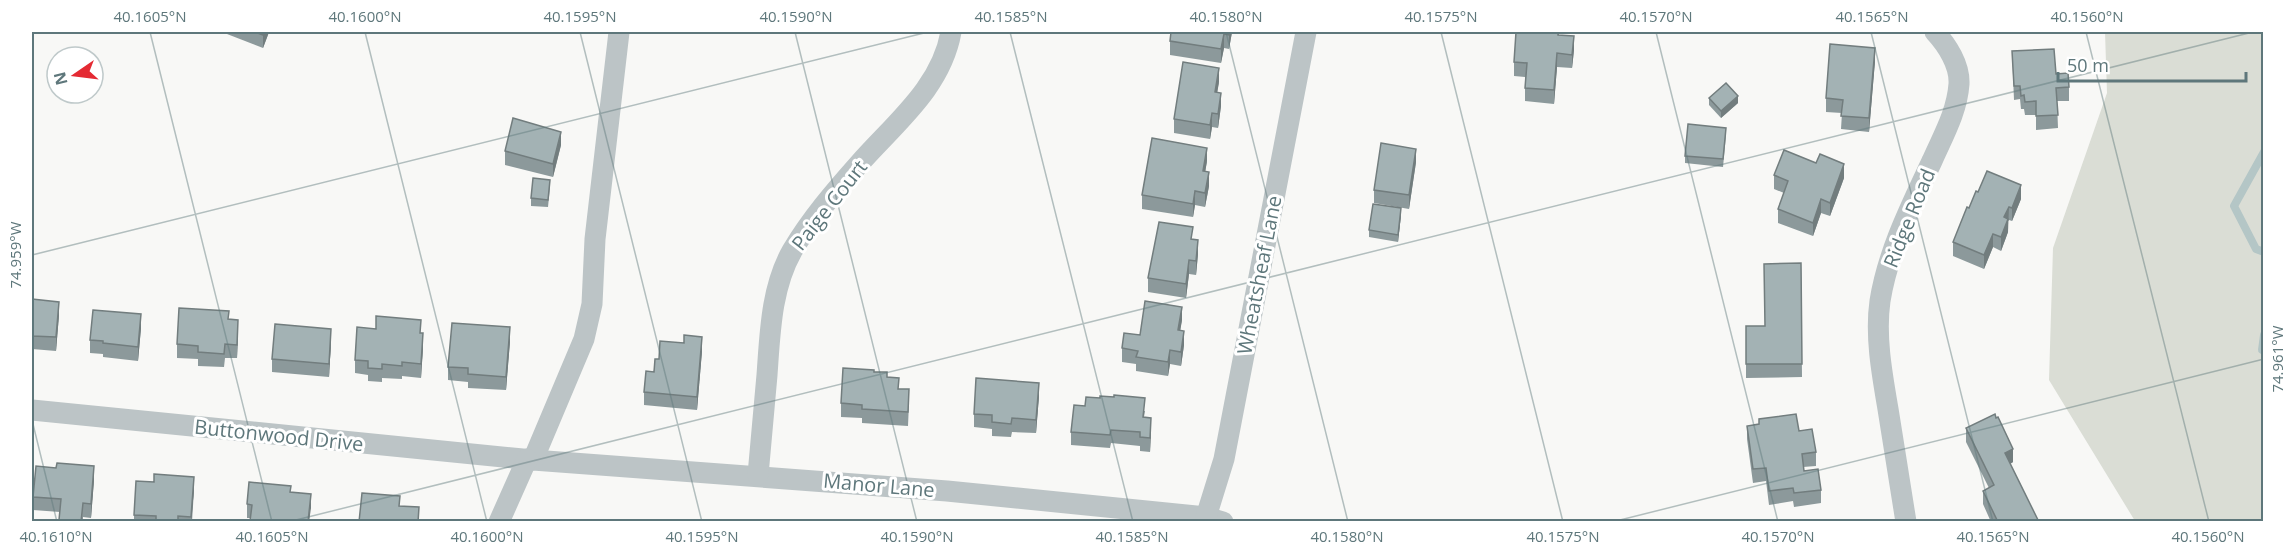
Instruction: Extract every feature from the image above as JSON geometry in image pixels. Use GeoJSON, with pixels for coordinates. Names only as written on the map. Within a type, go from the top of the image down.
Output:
{"type":"FeatureCollection","features":[{"type":"Feature","properties":{"kind":"street"},"geometry":{"type":"LineString","coordinates":[[499,522],[530,460],[584,339],[592,304],[595,238],[619,32]]}},
{"type":"Feature","properties":{"kind":"street","name":"Paige Court"},"geometry":{"type":"LineString","coordinates":[[758,475],[771,322],[785,266],[813,218],[860,163],[913,107],[937,75],[948,49],[951,32]]}},
{"type":"Feature","properties":{"kind":"street","name":"Wheatsheaf Lane"},"geometry":{"type":"LineString","coordinates":[[1215,519],[1224,459],[1306,32]]}},
{"type":"Feature","properties":{"kind":"street","name":"Ridge Road"},"geometry":{"type":"LineString","coordinates":[[1906,522],[1883,379],[1878,327],[1887,268],[1898,236],[1953,116],[1959,82],[1956,66],[1945,44],[1935,32]]}},
{"type":"Feature","properties":{"kind":"street","name":"Buttonwood Drive"},"geometry":{"type":"LineString","coordinates":[[32,410],[530,460]]}},
{"type":"Feature","properties":{"kind":"street","name":"Manor Lane"},"geometry":{"type":"LineString","coordinates":[[530,460],[947,490],[1215,519]]}},
{"type":"Feature","properties":{"kind":"shaded area"},"geometry":{"type":"Polygon","coordinates":[[[2105,32],[2263,32],[2263,521],[2135,521],[2049,380],[2053,248],[2107,93],[2105,32]]]}},
{"type":"Feature","properties":{"kind":"building"},"geometry":{"type":"Polygon","coordinates":[[[1171,32],[1230,32],[1229,35],[1224,34],[1221,49],[1170,41],[1171,32]]]}},
{"type":"Feature","properties":{"kind":"building"},"geometry":{"type":"Polygon","coordinates":[[[1516,32],[1558,32],[1558,35],[1574,36],[1572,55],[1557,53],[1554,90],[1525,88],[1527,63],[1514,62],[1516,32]]]}},
{"type":"Feature","properties":{"kind":"building"},"geometry":{"type":"Polygon","coordinates":[[[1830,44],[1875,48],[1869,118],[1841,116],[1843,100],[1826,98],[1830,44]]]}},
{"type":"Feature","properties":{"kind":"building"},"geometry":{"type":"Polygon","coordinates":[[[2054,49],[2056,74],[2068,73],[2069,87],[2056,88],[2058,115],[2036,116],[2036,101],[2025,102],[2024,95],[2021,96],[2020,86],[2014,86],[2012,51],[2054,49]]]}},
{"type":"Feature","properties":{"kind":"building"},"geometry":{"type":"Polygon","coordinates":[[[1183,62],[1219,68],[1215,92],[1221,93],[1218,114],[1212,113],[1210,125],[1174,119],[1183,62]]]}},
{"type":"Feature","properties":{"kind":"building"},"geometry":{"type":"Polygon","coordinates":[[[1726,83],[1738,96],[1721,111],[1709,98],[1726,83]]]}},
{"type":"Feature","properties":{"kind":"building"},"geometry":{"type":"Polygon","coordinates":[[[513,118],[561,132],[553,164],[505,151],[513,118]]]}},
{"type":"Feature","properties":{"kind":"building"},"geometry":{"type":"Polygon","coordinates":[[[1688,124],[1726,128],[1723,159],[1685,156],[1688,124]]]}},
{"type":"Feature","properties":{"kind":"building"},"geometry":{"type":"Polygon","coordinates":[[[1152,138],[1207,148],[1203,171],[1209,172],[1205,193],[1195,191],[1193,204],[1142,195],[1152,138]]]}},
{"type":"Feature","properties":{"kind":"building"},"geometry":{"type":"Polygon","coordinates":[[[1381,143],[1416,149],[1409,195],[1374,190],[1381,143]]]}},
{"type":"Feature","properties":{"kind":"building"},"geometry":{"type":"Polygon","coordinates":[[[1784,150],[1816,163],[1820,154],[1844,164],[1830,203],[1821,199],[1813,223],[1778,209],[1788,181],[1774,175],[1784,150]]]}},
{"type":"Feature","properties":{"kind":"building"},"geometry":{"type":"Polygon","coordinates":[[[1987,171],[2021,185],[2012,208],[2009,207],[2004,217],[2008,219],[2001,237],[1993,234],[1984,255],[1953,242],[1967,207],[1969,208],[1976,191],[1978,192],[1987,171]]]}},
{"type":"Feature","properties":{"kind":"building"},"geometry":{"type":"Polygon","coordinates":[[[533,178],[550,180],[548,200],[531,198],[533,178]]]}},
{"type":"Feature","properties":{"kind":"building"},"geometry":{"type":"Polygon","coordinates":[[[1373,204],[1401,208],[1398,235],[1369,230],[1373,204]]]}},
{"type":"Feature","properties":{"kind":"building"},"geometry":{"type":"Polygon","coordinates":[[[1159,222],[1193,227],[1191,239],[1198,240],[1196,261],[1189,260],[1186,284],[1148,278],[1159,222]]]}},
{"type":"Feature","properties":{"kind":"building"},"geometry":{"type":"Polygon","coordinates":[[[1801,263],[1802,364],[1746,364],[1746,326],[1765,326],[1764,264],[1801,263]]]}},
{"type":"Feature","properties":{"kind":"building"},"geometry":{"type":"Polygon","coordinates":[[[32,299],[59,302],[56,337],[32,336],[32,299]]]}},
{"type":"Feature","properties":{"kind":"building"},"geometry":{"type":"Polygon","coordinates":[[[1145,301],[1182,307],[1178,330],[1184,331],[1181,352],[1170,350],[1168,362],[1136,357],[1138,351],[1122,348],[1124,333],[1140,335],[1145,301]]]}},
{"type":"Feature","properties":{"kind":"building"},"geometry":{"type":"Polygon","coordinates":[[[179,308],[229,311],[228,319],[238,320],[237,345],[225,344],[224,354],[198,352],[198,346],[177,344],[179,308]]]}},
{"type":"Feature","properties":{"kind":"building"},"geometry":{"type":"Polygon","coordinates":[[[93,310],[141,314],[138,347],[90,340],[93,310]]]}},
{"type":"Feature","properties":{"kind":"building"},"geometry":{"type":"Polygon","coordinates":[[[376,316],[421,320],[420,333],[423,333],[421,364],[402,362],[402,366],[382,364],[382,369],[368,368],[368,361],[355,360],[357,327],[376,329],[376,316]]]}},
{"type":"Feature","properties":{"kind":"building"},"geometry":{"type":"Polygon","coordinates":[[[452,323],[510,327],[506,377],[468,374],[468,368],[448,367],[452,323]]]}},
{"type":"Feature","properties":{"kind":"building"},"geometry":{"type":"Polygon","coordinates":[[[275,324],[331,329],[329,364],[272,359],[275,324]]]}},
{"type":"Feature","properties":{"kind":"building"},"geometry":{"type":"Polygon","coordinates":[[[684,335],[702,337],[697,397],[644,392],[646,371],[654,372],[655,359],[659,359],[660,341],[684,343],[684,335]]]}},
{"type":"Feature","properties":{"kind":"building"},"geometry":{"type":"Polygon","coordinates":[[[843,368],[887,372],[887,377],[899,378],[898,389],[909,389],[908,412],[862,409],[862,405],[841,403],[843,368]]]}},
{"type":"Feature","properties":{"kind":"building"},"geometry":{"type":"Polygon","coordinates":[[[976,378],[1039,383],[1036,420],[1012,418],[1011,424],[992,422],[992,415],[974,414],[976,378]]]}},
{"type":"Feature","properties":{"kind":"building"},"geometry":{"type":"Polygon","coordinates":[[[1114,395],[1145,398],[1143,417],[1151,418],[1150,438],[1140,437],[1140,432],[1111,430],[1110,435],[1071,432],[1074,405],[1085,406],[1086,397],[1114,397],[1114,395]]]}},
{"type":"Feature","properties":{"kind":"building"},"geometry":{"type":"Polygon","coordinates":[[[1796,414],[1799,431],[1812,429],[1816,452],[1802,454],[1804,471],[1818,469],[1821,490],[1794,493],[1793,488],[1769,491],[1766,468],[1753,469],[1747,426],[1759,424],[1759,419],[1796,414]]]}},
{"type":"Feature","properties":{"kind":"building"},"geometry":{"type":"Polygon","coordinates":[[[1995,414],[2013,449],[2005,453],[2039,522],[1998,522],[1983,491],[1994,485],[1966,428],[1995,414]]]}},
{"type":"Feature","properties":{"kind":"building"},"geometry":{"type":"Polygon","coordinates":[[[57,463],[94,466],[91,504],[83,503],[81,522],[59,520],[61,499],[33,497],[36,466],[56,468],[57,463]]]}},
{"type":"Feature","properties":{"kind":"building"},"geometry":{"type":"Polygon","coordinates":[[[154,474],[194,477],[191,517],[178,516],[178,522],[156,522],[156,516],[134,515],[136,481],[154,482],[154,474]]]}},
{"type":"Feature","properties":{"kind":"building"},"geometry":{"type":"Polygon","coordinates":[[[249,482],[291,486],[290,492],[311,494],[308,522],[250,521],[252,505],[247,504],[249,482]]]}},
{"type":"Feature","properties":{"kind":"building"},"geometry":{"type":"Polygon","coordinates":[[[362,493],[400,496],[399,506],[419,507],[418,522],[359,522],[362,493]]]}},
{"type":"Feature","properties":{"kind":"waterway"},"geometry":{"type":"LineString","coordinates":[[2264,152],[2234,206],[2256,249],[2264,252]]}},
{"type":"Feature","properties":{"kind":"waterway"},"geometry":{"type":"LineString","coordinates":[[2264,335],[2262,350],[2264,351]]}}]}
